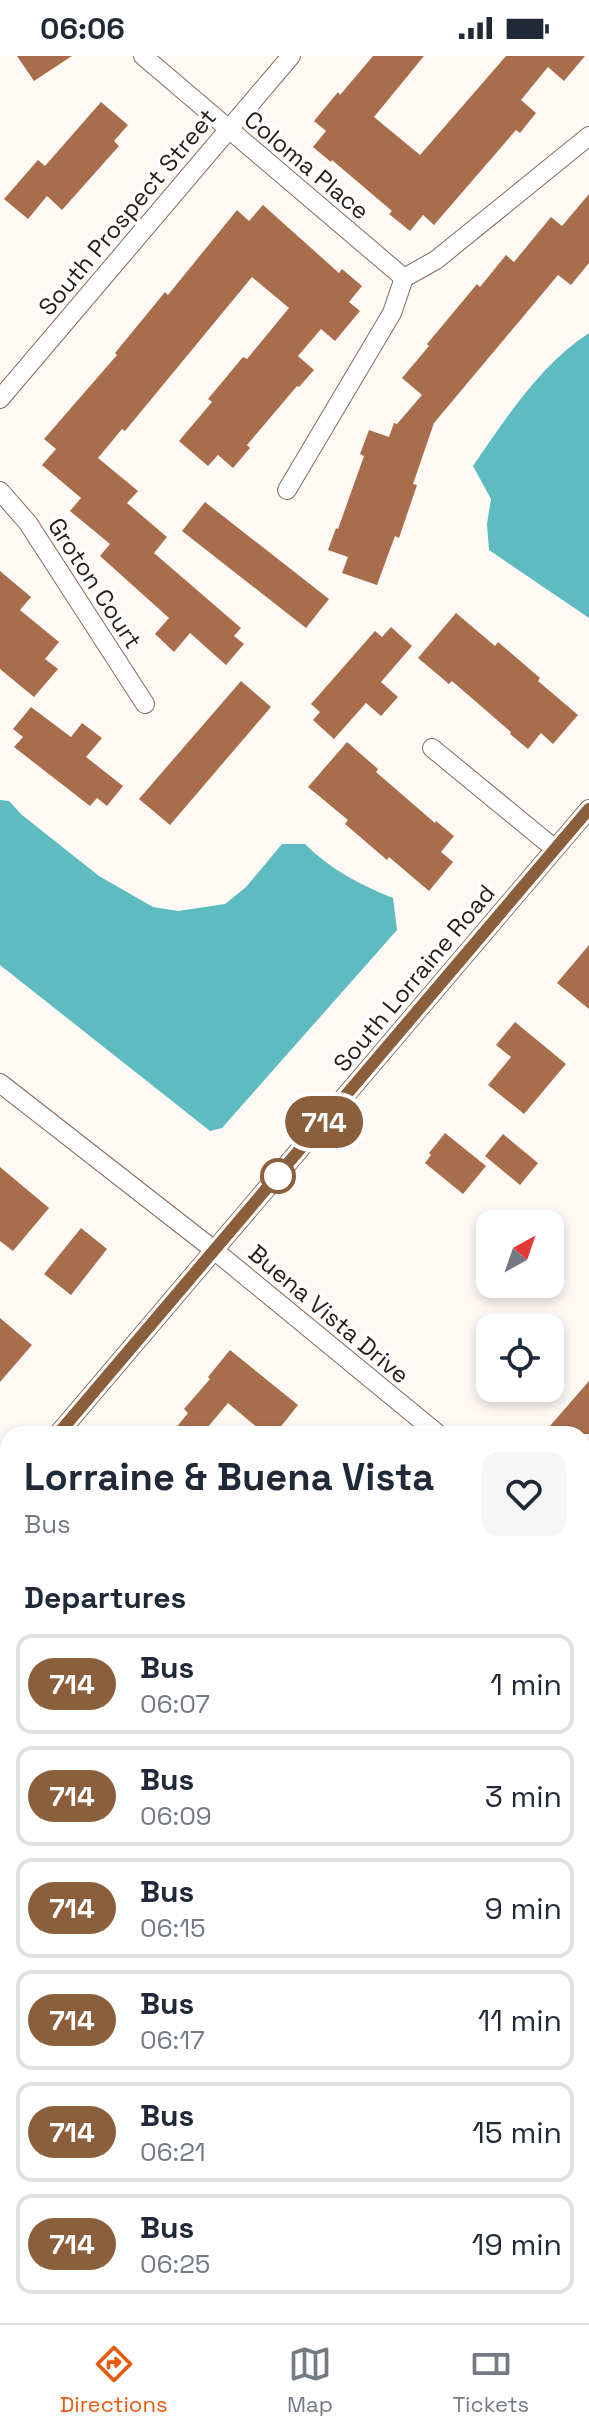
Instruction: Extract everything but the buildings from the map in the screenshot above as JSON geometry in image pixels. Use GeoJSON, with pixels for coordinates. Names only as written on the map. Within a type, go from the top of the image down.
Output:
{"type":"FeatureCollection","features":[{"type":"Feature","properties":{"kind":"street","name":"Coloma Place"},"geometry":{"type":"LineString","coordinates":[[143,56],[404,278]]}},
{"type":"Feature","properties":{"kind":"street","name":"South Prospect Street"},"geometry":{"type":"LineString","coordinates":[[0,399],[291,56]]}},
{"type":"Feature","properties":{"kind":"street"},"geometry":{"type":"LineString","coordinates":[[287,490],[392,313],[404,278],[436,260],[589,136]]}},
{"type":"Feature","properties":{"kind":"street","name":"Groton Court"},"geometry":{"type":"LineString","coordinates":[[0,491],[28,523],[145,704]]}},
{"type":"Feature","properties":{"kind":"street"},"geometry":{"type":"LineString","coordinates":[[432,748],[555,849]]}},
{"type":"Feature","properties":{"kind":"street","name":"South Lorraine Road"},"geometry":{"type":"LineString","coordinates":[[65,1426],[589,809]]}},
{"type":"Feature","properties":{"kind":"street","name":"Buena Vista Drive"},"geometry":{"type":"LineString","coordinates":[[0,1083],[214,1250],[428,1426]]}},
{"type":"Feature","properties":{"kind":"water"},"geometry":{"type":"Polygon","coordinates":[[[589,333],[589,618],[489,550],[487,524],[491,499],[473,466],[539,376],[589,333]]]}},
{"type":"Feature","properties":{"kind":"water"},"geometry":{"type":"Polygon","coordinates":[[[0,800],[9,801],[22,815],[99,876],[153,907],[178,911],[225,904],[246,887],[282,844],[305,844],[346,876],[393,898],[397,930],[222,1128],[210,1131],[0,965],[0,800]]]}},
{"type":"Feature","properties":{"kind":"bus line","name":"714"},"geometry":{"type":"LineString","coordinates":[[65,1426],[589,809]]}}]}
